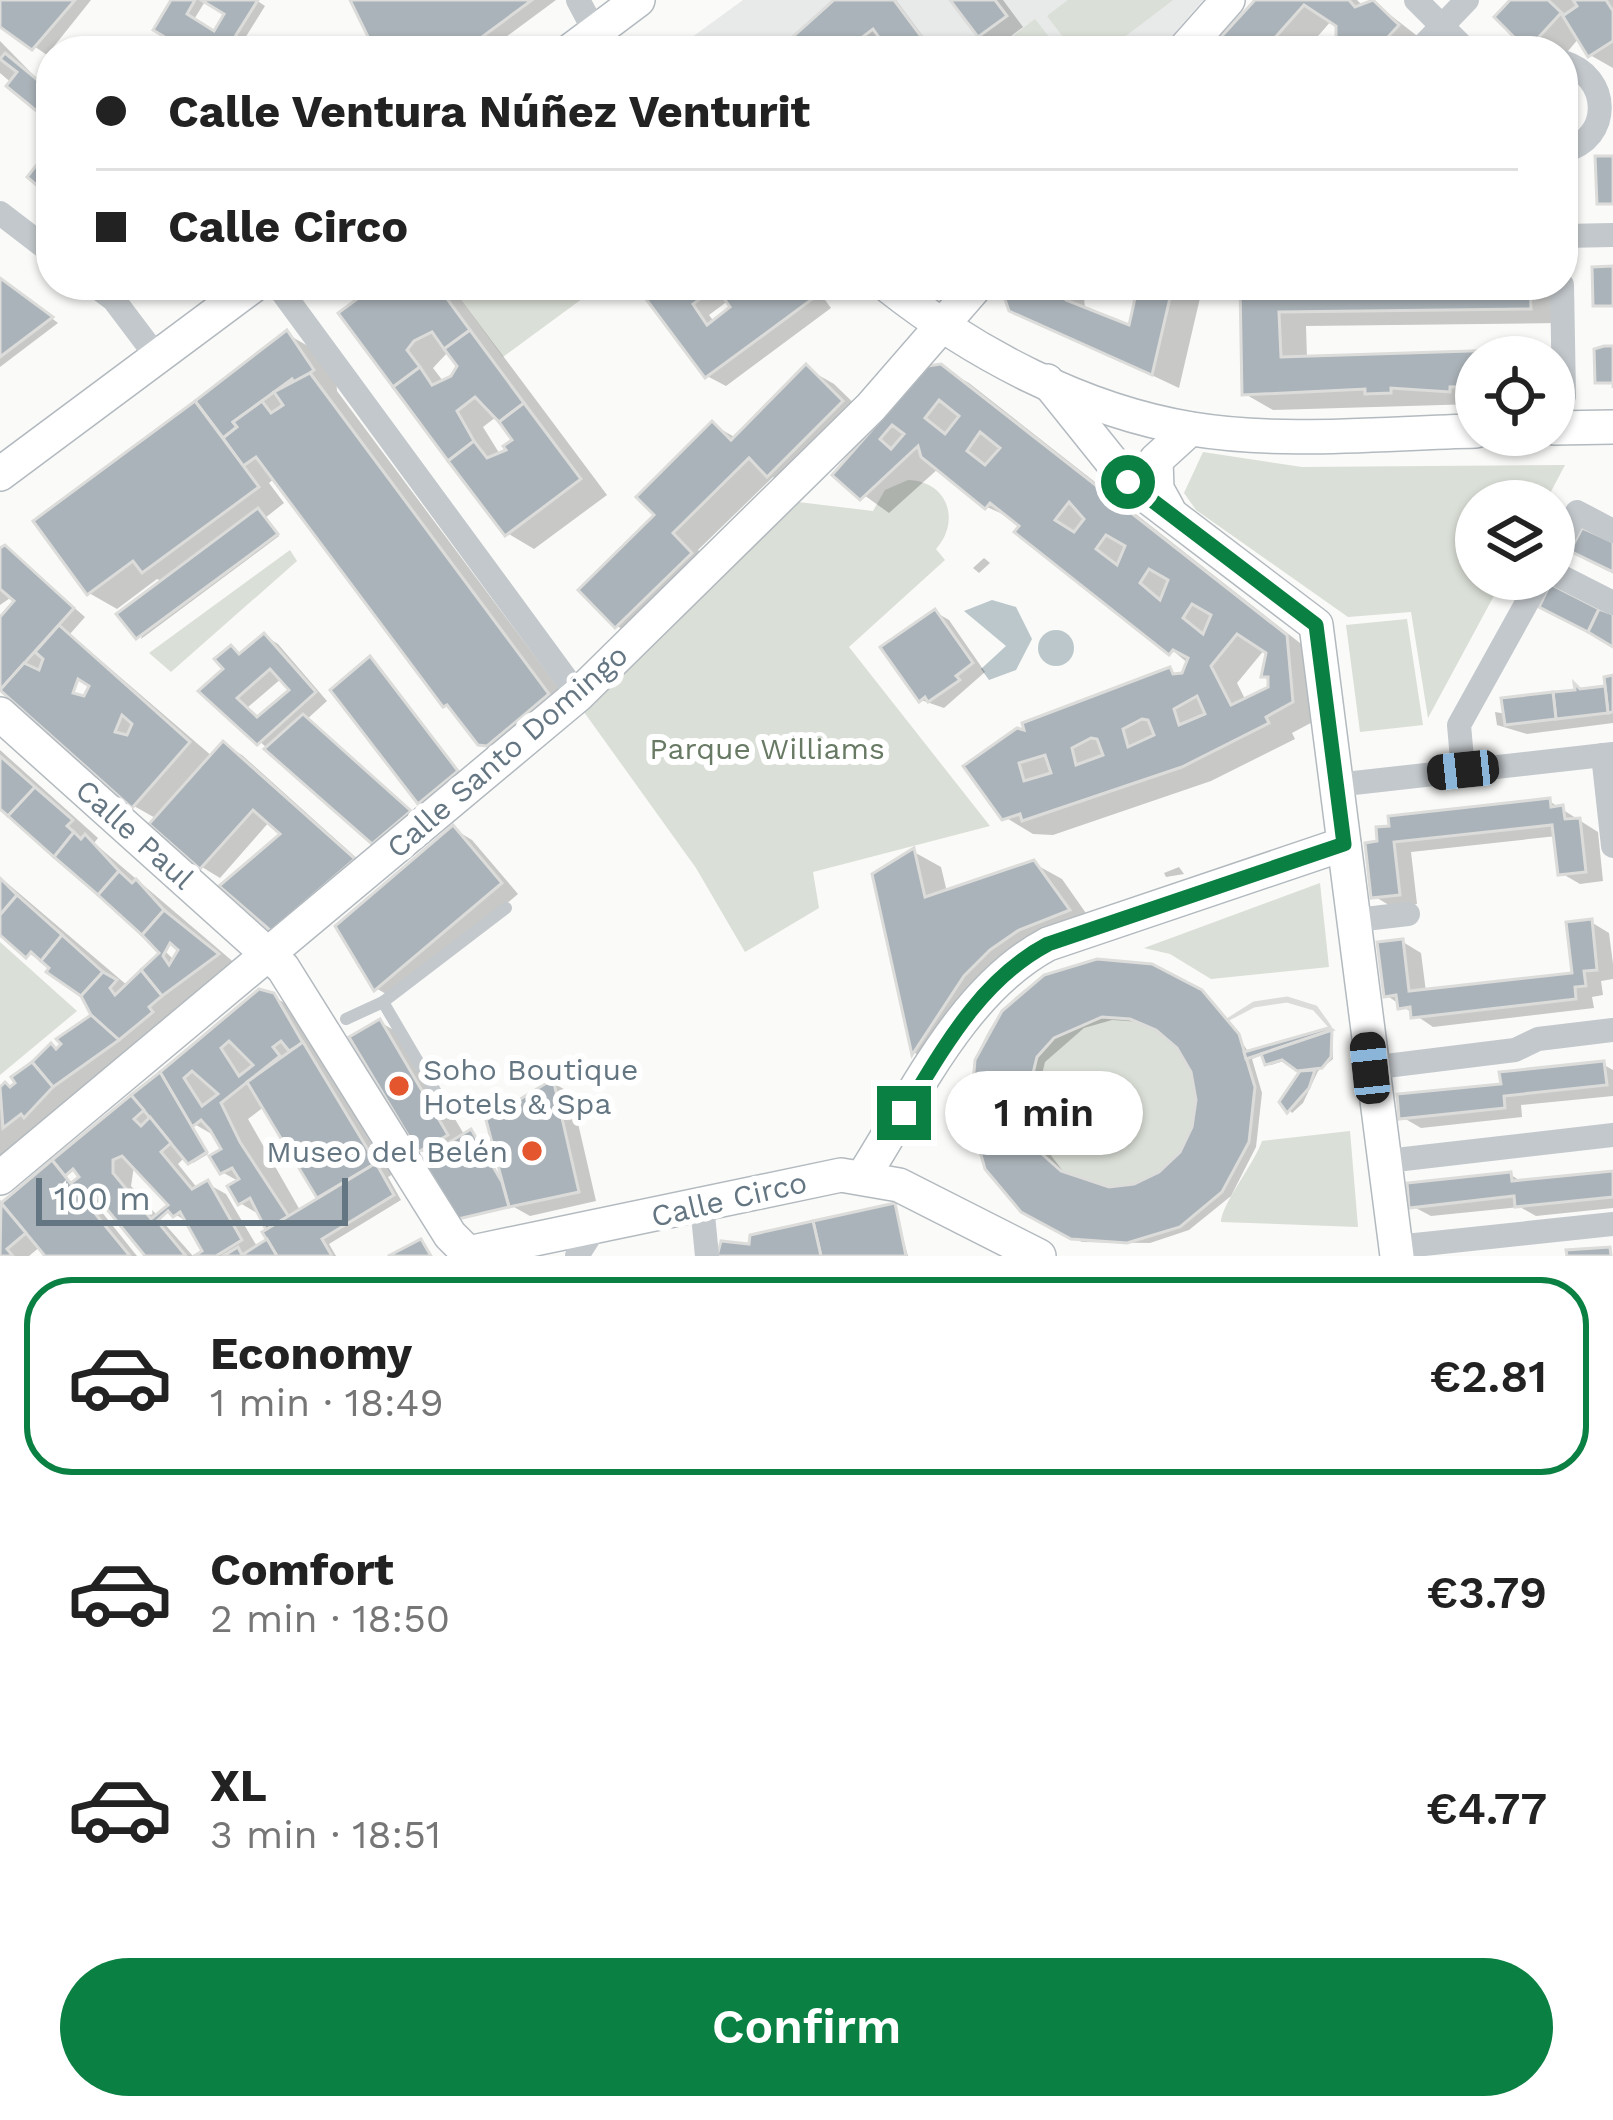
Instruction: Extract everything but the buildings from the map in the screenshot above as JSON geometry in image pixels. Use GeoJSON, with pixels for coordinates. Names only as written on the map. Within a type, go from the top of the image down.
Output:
{"type":"FeatureCollection","features":[{"type":"Feature","properties":{"kind":"street"},"geometry":{"type":"LineString","coordinates":[[578,0],[588,36]]}},
{"type":"Feature","properties":{"kind":"street"},"geometry":{"type":"LineString","coordinates":[[600,36],[638,0]]}},
{"type":"Feature","properties":{"kind":"street"},"geometry":{"type":"LineString","coordinates":[[1196,36],[1228,0]]}},
{"type":"Feature","properties":{"kind":"street"},"geometry":{"type":"LineString","coordinates":[[1416,0],[1452,36]]}},
{"type":"Feature","properties":{"kind":"street"},"geometry":{"type":"LineString","coordinates":[[1432,36],[1467,0]]}},
{"type":"Feature","properties":{"kind":"street"},"geometry":{"type":"LineString","coordinates":[[1578,69],[1606,86],[1597,128],[1578,144]]}},
{"type":"Feature","properties":{"kind":"street"},"geometry":{"type":"LineString","coordinates":[[0,213],[36,241]]}},
{"type":"Feature","properties":{"kind":"street"},"geometry":{"type":"LineString","coordinates":[[1578,236],[1613,235]]}},
{"type":"Feature","properties":{"kind":"street"},"geometry":{"type":"LineString","coordinates":[[113,300],[157,357]]}},
{"type":"Feature","properties":{"kind":"street"},"geometry":{"type":"LineString","coordinates":[[0,474],[234,300]]}},
{"type":"Feature","properties":{"kind":"street"},"geometry":{"type":"LineString","coordinates":[[289,300],[578,694]]}},
{"type":"Feature","properties":{"kind":"street"},"geometry":{"type":"LineString","coordinates":[[906,300],[940,327],[1047,381],[1142,417],[1190,429],[1251,435],[1455,431]]}},
{"type":"Feature","properties":{"kind":"street","name":"Calle Santo Domingo"},"geometry":{"type":"LineString","coordinates":[[0,1178],[578,694],[872,406],[964,300]]}},
{"type":"Feature","properties":{"kind":"street"},"geometry":{"type":"LineString","coordinates":[[1561,336],[1562,300]]}},
{"type":"Feature","properties":{"kind":"street"},"geometry":{"type":"LineString","coordinates":[[1047,381],[1128,482],[1316,625],[1396,1252],[1613,1225]]}},
{"type":"Feature","properties":{"kind":"street"},"geometry":{"type":"LineString","coordinates":[[1575,416],[1613,427]]}},
{"type":"Feature","properties":{"kind":"street"},"geometry":{"type":"LineString","coordinates":[[1142,417],[1156,460],[1157,489],[1168,509]]}},
{"type":"Feature","properties":{"kind":"street"},"geometry":{"type":"LineString","coordinates":[[1156,460],[1190,429]]}},
{"type":"Feature","properties":{"kind":"street"},"geometry":{"type":"LineString","coordinates":[[1575,516],[1577,512],[1613,531]]}},
{"type":"Feature","properties":{"kind":"street"},"geometry":{"type":"LineString","coordinates":[[1575,584],[1613,603]]}},
{"type":"Feature","properties":{"kind":"street"},"geometry":{"type":"LineString","coordinates":[[1463,770],[1459,725],[1528,600]]}},
{"type":"Feature","properties":{"kind":"street","name":"Calle Paul"},"geometry":{"type":"LineString","coordinates":[[0,714],[203,884],[283,968],[450,1235],[470,1255]]}},
{"type":"Feature","properties":{"kind":"street"},"geometry":{"type":"LineString","coordinates":[[1336,785],[1608,754],[1613,846]]}},
{"type":"Feature","properties":{"kind":"street"},"geometry":{"type":"LineString","coordinates":[[865,1175],[980,997],[1018,960],[1048,944],[1344,844]]}},
{"type":"Feature","properties":{"kind":"street"},"geometry":{"type":"LineString","coordinates":[[1365,919],[1408,914]]}},
{"type":"Feature","properties":{"kind":"street"},"geometry":{"type":"LineString","coordinates":[[1370,1068],[1515,1050],[1538,1039],[1613,1030]]}},
{"type":"Feature","properties":{"kind":"street"},"geometry":{"type":"LineString","coordinates":[[1387,1162],[1613,1136]]}},
{"type":"Feature","properties":{"kind":"street","name":"Calle Circo"},"geometry":{"type":"LineString","coordinates":[[470,1255],[586,1243],[702,1205],[814,1180],[865,1175],[898,1185],[1040,1256]]}},
{"type":"Feature","properties":{"kind":"street"},"geometry":{"type":"LineString","coordinates":[[702,1205],[707,1256]]}},
{"type":"Feature","properties":{"kind":"lane"},"geometry":{"type":"LineString","coordinates":[[346,1019],[383,1002],[506,908]]}},
{"type":"Feature","properties":{"kind":"lane"},"geometry":{"type":"LineString","coordinates":[[383,1002],[448,1111]]}},
{"type":"Feature","properties":{"kind":"shaded area"},"geometry":{"type":"Polygon","coordinates":[[[743,0],[1203,0],[1172,36],[694,36],[743,0]]]}},
{"type":"Feature","properties":{"kind":"shaded area"},"geometry":{"type":"Polygon","coordinates":[[[992,600],[1016,607],[1032,639],[1016,670],[989,680],[981,669],[1006,646],[964,611],[992,600]]]}},
{"type":"Feature","properties":{"kind":"shaded area"},"geometry":{"type":"Polygon","coordinates":[[[1056,630],[1069,635],[1074,648],[1069,661],[1056,666],[1043,661],[1038,648],[1043,635],[1056,630]]]}},
{"type":"Feature","properties":{"kind":"green space"},"geometry":{"type":"Polygon","coordinates":[[[1068,0],[1173,0],[1126,36],[1062,36],[1047,16],[1068,0]]]}},
{"type":"Feature","properties":{"kind":"green space"},"geometry":{"type":"Polygon","coordinates":[[[1035,19],[1048,36],[1013,36],[1035,19]]]}},
{"type":"Feature","properties":{"kind":"green space"},"geometry":{"type":"Polygon","coordinates":[[[461,300],[580,300],[503,357],[461,300]]]}},
{"type":"Feature","properties":{"kind":"green space"},"geometry":{"type":"Polygon","coordinates":[[[1203,452],[1302,467],[1565,465],[1557,480],[1455,480],[1455,600],[1492,600],[1428,718],[1411,612],[1348,617],[1196,510],[1184,493],[1203,452]]]}},
{"type":"Feature","properties":{"kind":"green space","name":"Parque Williams"},"geometry":{"type":"Polygon","coordinates":[[[908,480],[933,487],[946,504],[948,527],[936,549],[945,560],[849,647],[990,826],[813,872],[819,908],[745,952],[696,868],[584,712],[798,502],[873,511],[885,490],[908,480]]]}},
{"type":"Feature","properties":{"kind":"green space"},"geometry":{"type":"Polygon","coordinates":[[[290,550],[297,561],[171,672],[149,653],[290,550]]]}},
{"type":"Feature","properties":{"kind":"green space"},"geometry":{"type":"Polygon","coordinates":[[[1407,619],[1423,725],[1360,732],[1346,625],[1407,619]]]}},
{"type":"Feature","properties":{"kind":"green space"},"geometry":{"type":"Polygon","coordinates":[[[1320,883],[1329,967],[1211,979],[1170,954],[1144,948],[1320,883]]]}},
{"type":"Feature","properties":{"kind":"green space"},"geometry":{"type":"Polygon","coordinates":[[[0,942],[77,1011],[0,1075],[0,942]]]}},
{"type":"Feature","properties":{"kind":"green space"},"geometry":{"type":"Polygon","coordinates":[[[1111,960],[1165,971],[1210,1002],[1241,1047],[1252,1101],[1241,1155],[1210,1200],[1165,1231],[1111,1242],[1057,1231],[1012,1200],[981,1155],[970,1101],[981,1047],[1012,1002],[1057,971],[1111,960]]]}},
{"type":"Feature","properties":{"kind":"green space"},"geometry":{"type":"Polygon","coordinates":[[[1350,1131],[1358,1227],[1221,1222],[1262,1141],[1350,1131]]]}},
{"type":"Feature","properties":{"kind":"place","name":"Soho Boutique Hotels & Spa"},"geometry":{"type":"Point","coordinates":[399,1086]}},
{"type":"Feature","properties":{"kind":"place","name":"Museo del Belén"},"geometry":{"type":"Point","coordinates":[532,1151]}},
{"type":"Feature","properties":{"kind":"route"},"geometry":{"type":"LineString","coordinates":[[904,1113],[980,997],[1018,960],[1048,944],[1344,844],[1316,625],[1128,482]]}}]}
